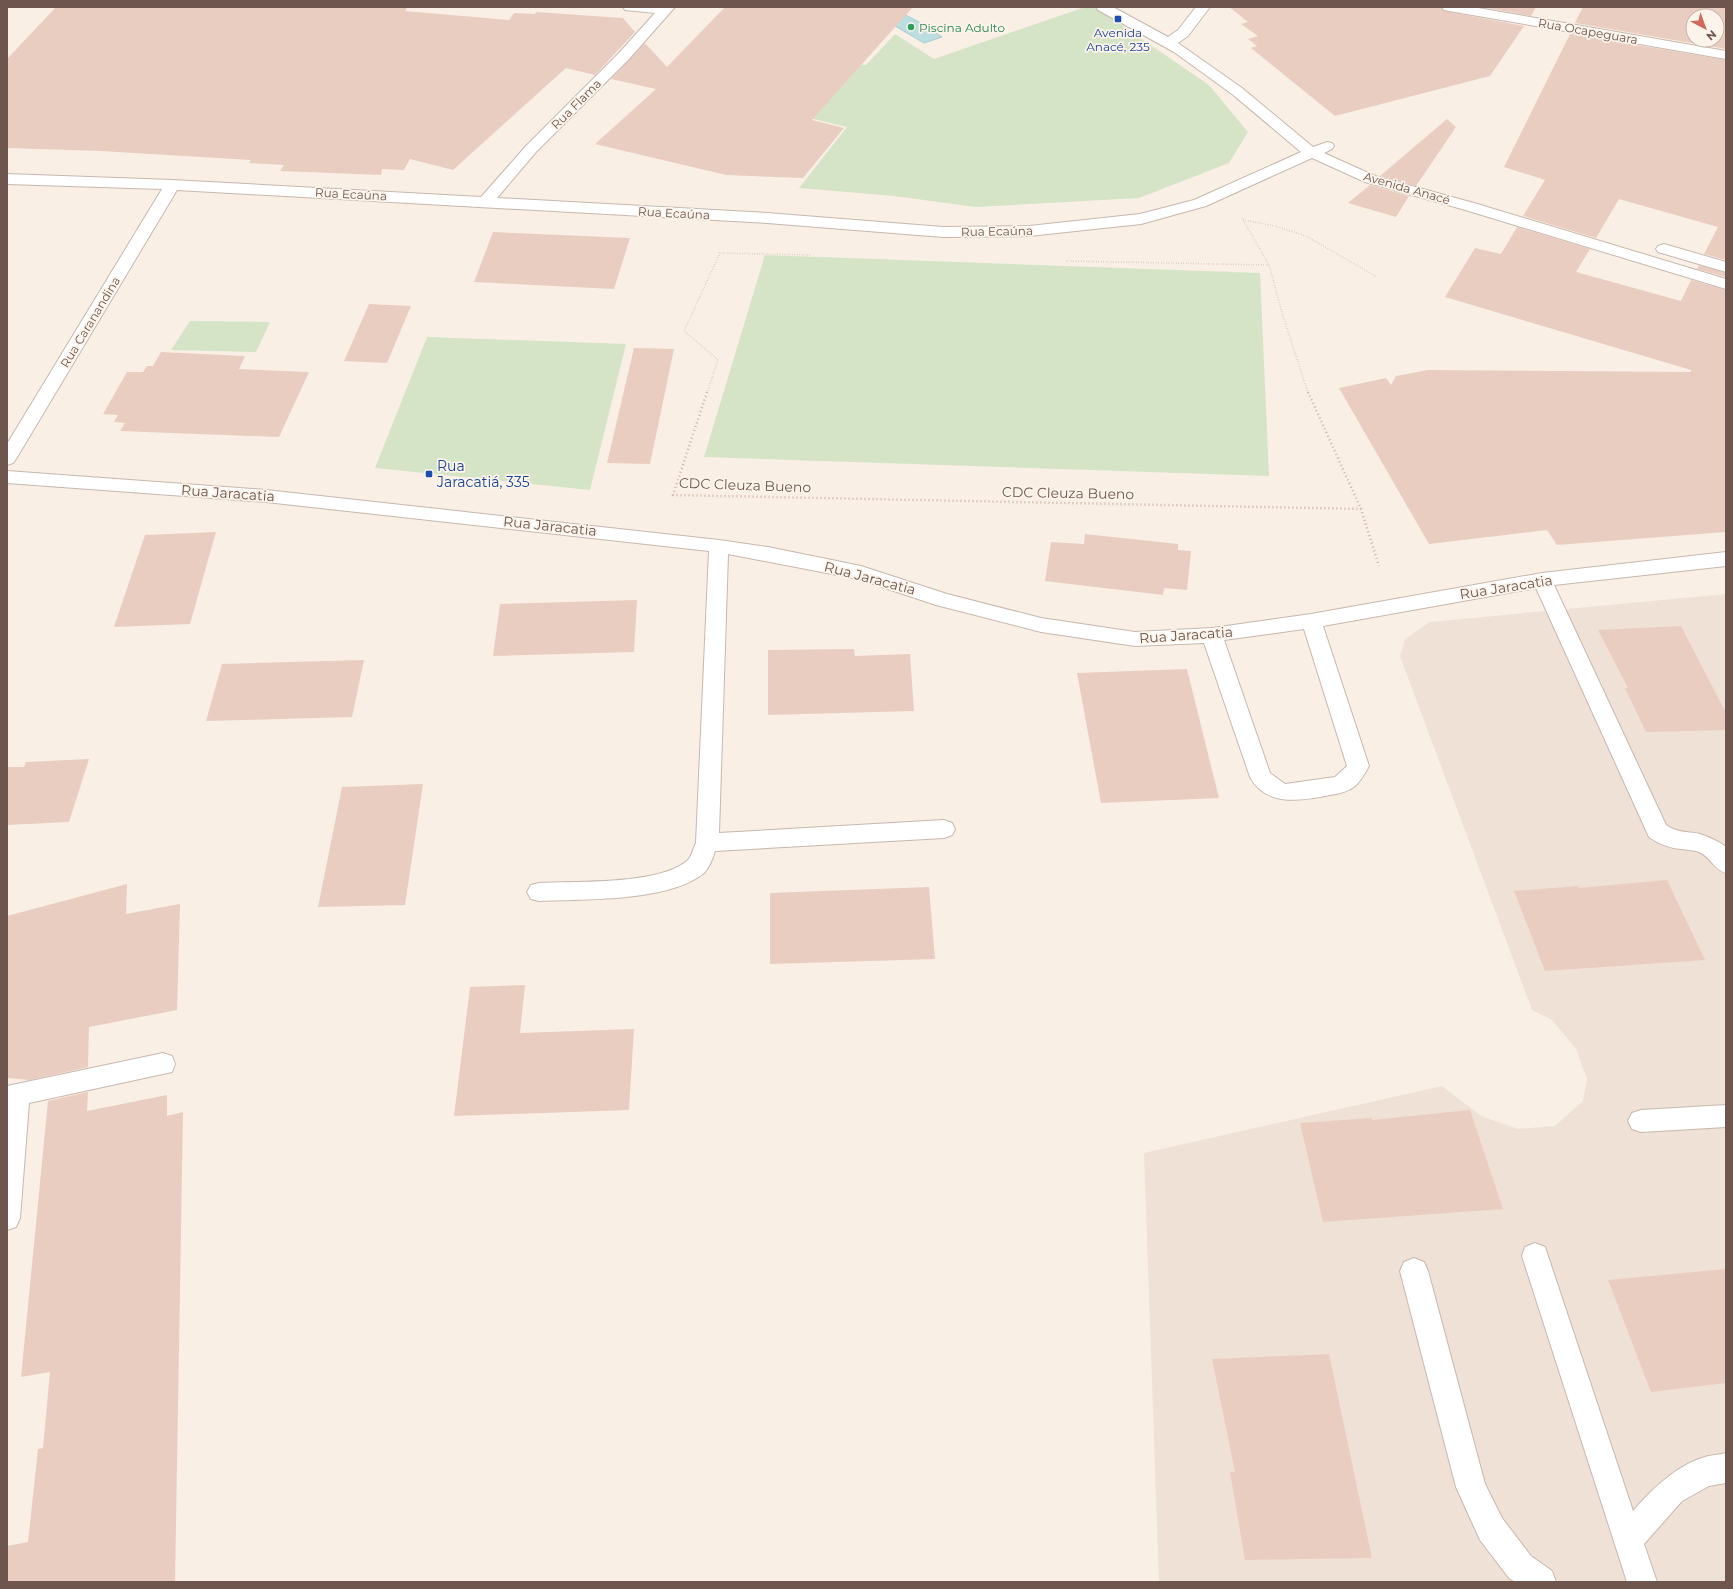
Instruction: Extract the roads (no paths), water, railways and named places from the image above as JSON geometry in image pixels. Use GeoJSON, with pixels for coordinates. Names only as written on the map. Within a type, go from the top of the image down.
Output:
{"type":"FeatureCollection","features":[{"type":"Feature","properties":{"kind":"street"},"geometry":{"type":"LineString","coordinates":[[630,7],[667,8]]}},
{"type":"Feature","properties":{"kind":"street","name":"Avenida Anacé"},"geometry":{"type":"LineString","coordinates":[[1103,7],[1179,49],[1237,91],[1312,153],[1370,179],[1438,191],[1599,230]]}},
{"type":"Feature","properties":{"kind":"street"},"geometry":{"type":"LineString","coordinates":[[1169,43],[1176,30],[1203,7]]}},
{"type":"Feature","properties":{"kind":"street","name":"Rua Ocapeguara"},"geometry":{"type":"LineString","coordinates":[[1449,7],[1726,55]]}},
{"type":"Feature","properties":{"kind":"street","name":"Rua Flama"},"geometry":{"type":"LineString","coordinates":[[485,202],[531,149],[624,56],[667,8]]}},
{"type":"Feature","properties":{"kind":"street"},"geometry":{"type":"LineString","coordinates":[[1176,30],[1195,42]]}},
{"type":"Feature","properties":{"kind":"street","name":"Avenida Anacé"},"geometry":{"type":"LineString","coordinates":[[1227,66],[1300,127],[1327,146],[1378,168],[1438,191],[1726,284]]}},
{"type":"Feature","properties":{"kind":"street","name":"Rua Ecaúna"},"geometry":{"type":"LineString","coordinates":[[7,179],[172,184],[767,218],[944,232],[1028,231],[1141,218],[1200,203],[1327,146]]}},
{"type":"Feature","properties":{"kind":"street","name":"Rua Caranandina"},"geometry":{"type":"LineString","coordinates":[[7,459],[172,184]]}},
{"type":"Feature","properties":{"kind":"street"},"geometry":{"type":"LineString","coordinates":[[1651,246],[1726,267]]}},
{"type":"Feature","properties":{"kind":"street","name":"Rua Jaracatia"},"geometry":{"type":"LineString","coordinates":[[7,477],[266,496],[719,546],[768,554],[861,573],[943,600],[1041,625],[1135,640],[1212,635],[1311,621],[1542,580],[1725,560]]}},
{"type":"Feature","properties":{"kind":"street"},"geometry":{"type":"LineString","coordinates":[[540,892],[645,886],[674,879],[696,867],[707,843],[719,546]]}},
{"type":"Feature","properties":{"kind":"street"},"geometry":{"type":"LineString","coordinates":[[1542,580],[1656,831],[1668,838],[1701,842],[1709,846],[1720,855],[1726,864]]}},
{"type":"Feature","properties":{"kind":"street"},"geometry":{"type":"LineString","coordinates":[[1212,635],[1262,778],[1275,789],[1285,792],[1308,790],[1341,784],[1355,774],[1358,766],[1311,621]]}},
{"type":"Feature","properties":{"kind":"street"},"geometry":{"type":"LineString","coordinates":[[707,843],[944,829]]}},
{"type":"Feature","properties":{"kind":"street"},"geometry":{"type":"LineString","coordinates":[[7,1218],[12,1096],[163,1064]]}},
{"type":"Feature","properties":{"kind":"street"},"geometry":{"type":"LineString","coordinates":[[1640,1121],[1726,1116]]}},
{"type":"Feature","properties":{"kind":"street"},"geometry":{"type":"LineString","coordinates":[[1536,1256],[1642,1582]]}},
{"type":"Feature","properties":{"kind":"street"},"geometry":{"type":"LineString","coordinates":[[1414,1272],[1471,1487],[1491,1529],[1520,1567],[1541,1582]]}},
{"type":"Feature","properties":{"kind":"street"},"geometry":{"type":"LineString","coordinates":[[1628,1540],[1650,1513],[1672,1490],[1704,1472],[1726,1468]]}},
{"type":"Feature","properties":{"kind":"water","name":"Piscina Adulto"},"geometry":{"type":"Polygon","coordinates":[[[890,7],[921,23],[942,37],[924,43],[873,13],[890,7]]]}},
{"type":"Feature","properties":{"kind":"place","name":"Avenida Anacé, 235"},"geometry":{"type":"Point","coordinates":[1118,19]}},
{"type":"Feature","properties":{"kind":"place","name":"Piscina Adulto"},"geometry":{"type":"Point","coordinates":[911,27]}},
{"type":"Feature","properties":{"kind":"place","name":"Rua Jaracatiá, 335"},"geometry":{"type":"Point","coordinates":[429,474]}}]}
